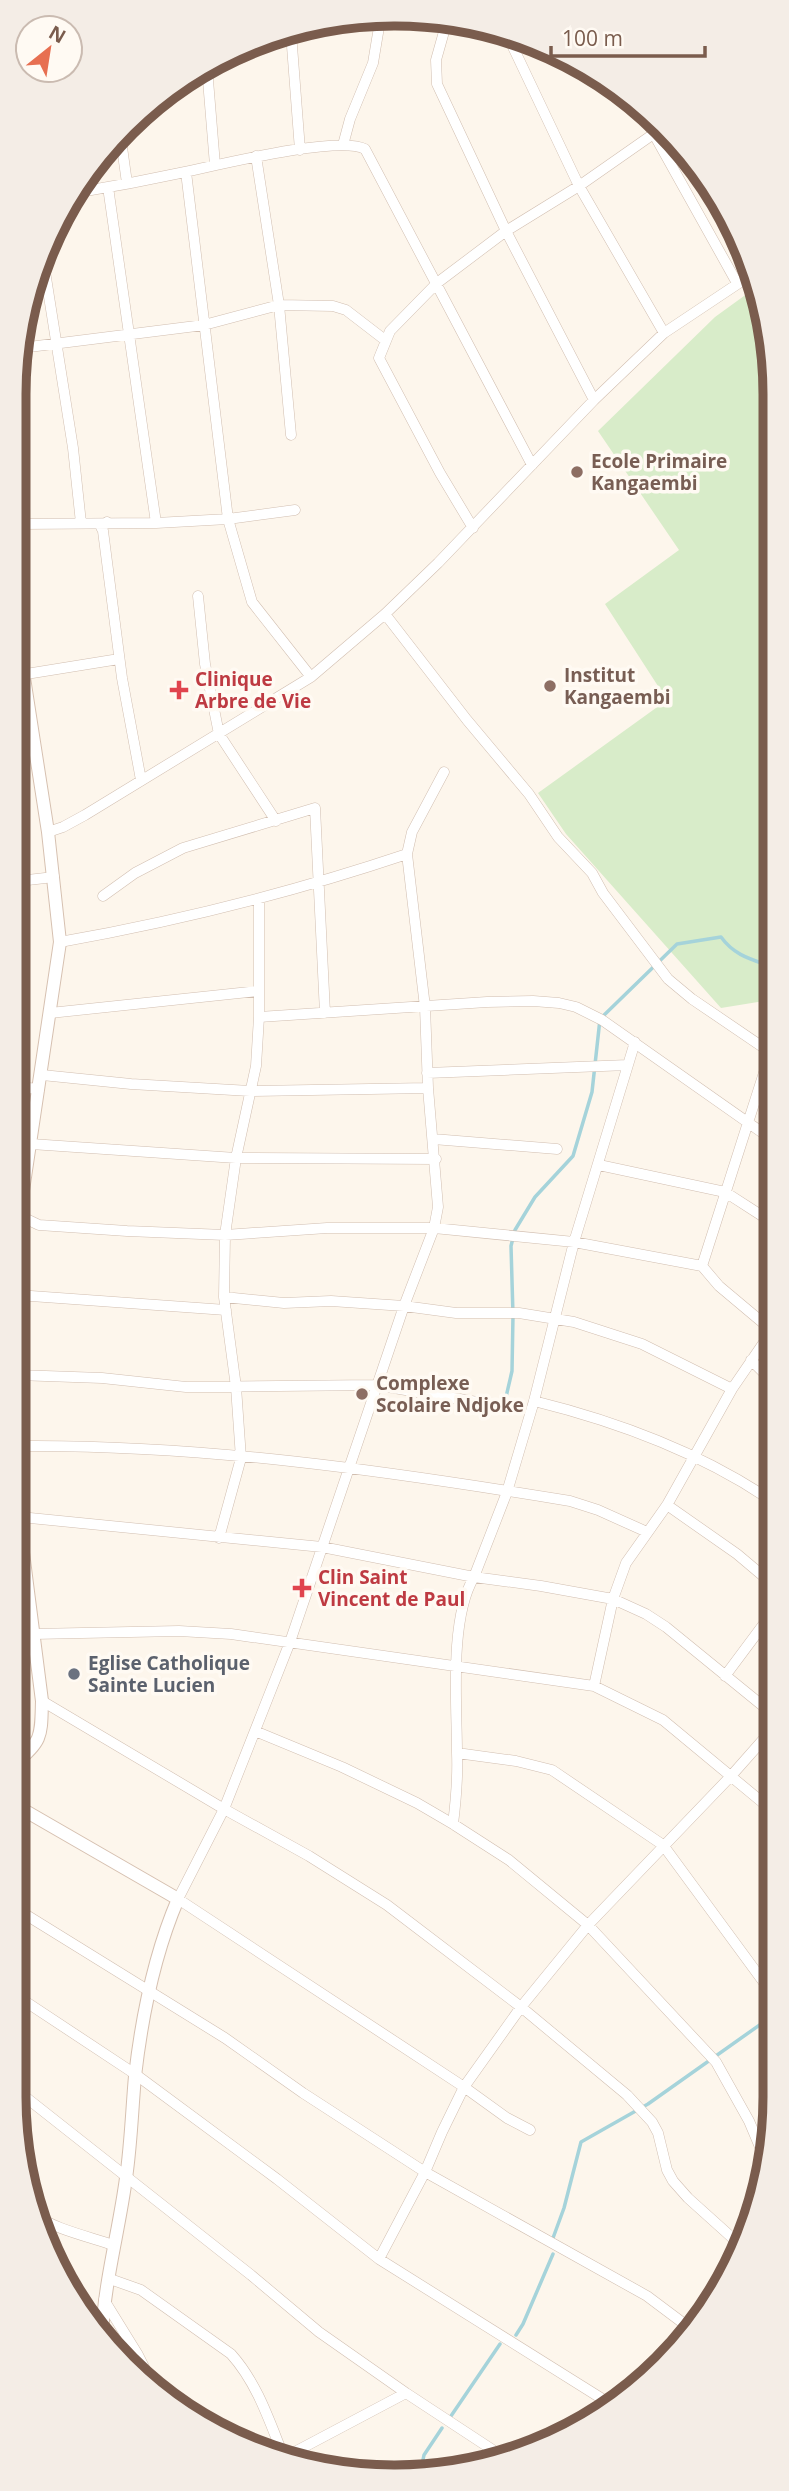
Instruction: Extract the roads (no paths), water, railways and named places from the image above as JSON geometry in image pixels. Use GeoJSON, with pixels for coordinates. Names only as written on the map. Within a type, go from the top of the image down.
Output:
{"type":"FeatureCollection","features":[{"type":"Feature","properties":{"kind":"street"},"geometry":{"type":"LineString","coordinates":[[343,145],[350,119],[373,63],[379,27]]}},
{"type":"Feature","properties":{"kind":"street"},"geometry":{"type":"LineString","coordinates":[[445,29],[436,60],[437,84],[506,231],[594,400]]}},
{"type":"Feature","properties":{"kind":"street"},"geometry":{"type":"LineString","coordinates":[[292,41],[300,150]]}},
{"type":"Feature","properties":{"kind":"street"},"geometry":{"type":"LineString","coordinates":[[513,46],[579,186],[664,333]]}},
{"type":"Feature","properties":{"kind":"street"},"geometry":{"type":"LineString","coordinates":[[208,77],[215,165]]}},
{"type":"Feature","properties":{"kind":"street"},"geometry":{"type":"LineString","coordinates":[[473,528],[440,473],[379,358],[385,340],[390,331],[437,283],[506,231],[579,186],[654,133]]}},
{"type":"Feature","properties":{"kind":"street"},"geometry":{"type":"LineString","coordinates":[[664,144],[737,283]]}},
{"type":"Feature","properties":{"kind":"street"},"geometry":{"type":"LineString","coordinates":[[88,191],[256,156],[343,145],[358,146],[370,156],[532,465]]}},
{"type":"Feature","properties":{"kind":"street"},"geometry":{"type":"LineString","coordinates":[[122,148],[127,183]]}},
{"type":"Feature","properties":{"kind":"street"},"geometry":{"type":"LineString","coordinates":[[256,156],[279,305],[291,435]]}},
{"type":"Feature","properties":{"kind":"street"},"geometry":{"type":"LineString","coordinates":[[186,172],[229,519],[252,602],[311,677]]}},
{"type":"Feature","properties":{"kind":"street"},"geometry":{"type":"LineString","coordinates":[[108,187],[156,523]]}},
{"type":"Feature","properties":{"kind":"street"},"geometry":{"type":"LineString","coordinates":[[46,276],[81,523]]}},
{"type":"Feature","properties":{"kind":"street"},"geometry":{"type":"LineString","coordinates":[[48,832],[63,827],[311,677],[386,614],[473,528],[594,400],[664,333],[744,279]]}},
{"type":"Feature","properties":{"kind":"street"},"geometry":{"type":"LineString","coordinates":[[29,347],[204,325],[279,305],[333,306],[346,310],[385,340]]}},
{"type":"Feature","properties":{"kind":"street"},"geometry":{"type":"LineString","coordinates":[[26,524],[156,523],[229,519],[295,510]]}},
{"type":"Feature","properties":{"kind":"street"},"geometry":{"type":"LineString","coordinates":[[107,522],[101,527],[119,659],[141,780]]}},
{"type":"Feature","properties":{"kind":"street"},"geometry":{"type":"LineString","coordinates":[[198,596],[205,664],[219,734],[276,821]]}},
{"type":"Feature","properties":{"kind":"street"},"geometry":{"type":"LineString","coordinates":[[386,614],[467,720],[529,794],[558,836],[592,873],[603,893],[658,967],[691,999],[763,1048]]}},
{"type":"Feature","properties":{"kind":"street"},"geometry":{"type":"LineString","coordinates":[[26,674],[119,659]]}},
{"type":"Feature","properties":{"kind":"street"},"geometry":{"type":"LineString","coordinates":[[26,704],[48,832],[60,942],[26,1172]]}},
{"type":"Feature","properties":{"kind":"street"},"geometry":{"type":"LineString","coordinates":[[102,2321],[103,2299],[110,2278],[113,2245],[127,2178],[135,2074],[148,1992],[169,1920],[224,1809],[290,1642],[376,1385],[434,1228],[438,1207],[436,1159],[428,1088],[425,1007],[407,853],[412,832],[444,772]]}},
{"type":"Feature","properties":{"kind":"street"},"geometry":{"type":"LineString","coordinates":[[103,896],[135,873],[183,848],[315,808],[324,1013]]}},
{"type":"Feature","properties":{"kind":"street"},"geometry":{"type":"LineString","coordinates":[[60,942],[150,926],[259,899],[407,853]]}},
{"type":"Feature","properties":{"kind":"street"},"geometry":{"type":"LineString","coordinates":[[26,880],[54,877]]}},
{"type":"Feature","properties":{"kind":"street"},"geometry":{"type":"LineString","coordinates":[[219,1538],[241,1458],[236,1387],[224,1297],[225,1235],[236,1158],[256,1066],[260,1017],[259,899]]}},
{"type":"Feature","properties":{"kind":"street"},"geometry":{"type":"LineString","coordinates":[[50,1013],[259,991]]}},
{"type":"Feature","properties":{"kind":"street"},"geometry":{"type":"LineString","coordinates":[[260,1017],[487,1002],[545,1002],[576,1007],[635,1042],[763,1133]]}},
{"type":"Feature","properties":{"kind":"street"},"geometry":{"type":"LineString","coordinates":[[453,1824],[457,1753],[456,1664],[463,1605],[507,1492],[534,1401],[574,1242],[635,1042]]}},
{"type":"Feature","properties":{"kind":"street"},"geometry":{"type":"LineString","coordinates":[[427,1073],[628,1065]]}},
{"type":"Feature","properties":{"kind":"street"},"geometry":{"type":"LineString","coordinates":[[702,1266],[763,1074]]}},
{"type":"Feature","properties":{"kind":"street"},"geometry":{"type":"LineString","coordinates":[[42,1075],[131,1084],[250,1091],[428,1088]]}},
{"type":"Feature","properties":{"kind":"street"},"geometry":{"type":"LineString","coordinates":[[26,1088],[39,1089]]}},
{"type":"Feature","properties":{"kind":"street"},"geometry":{"type":"LineString","coordinates":[[433,1139],[557,1149]]}},
{"type":"Feature","properties":{"kind":"street"},"geometry":{"type":"LineString","coordinates":[[31,1144],[236,1158],[436,1159]]}},
{"type":"Feature","properties":{"kind":"street"},"geometry":{"type":"LineString","coordinates":[[599,1165],[725,1192],[763,1216]]}},
{"type":"Feature","properties":{"kind":"street"},"geometry":{"type":"LineString","coordinates":[[26,1221],[39,1225],[225,1235],[327,1228],[434,1228],[574,1242],[702,1266],[719,1286],[763,1323]]}},
{"type":"Feature","properties":{"kind":"street"},"geometry":{"type":"LineString","coordinates":[[26,1296],[226,1310]]}},
{"type":"Feature","properties":{"kind":"street"},"geometry":{"type":"LineString","coordinates":[[224,1297],[273,1303],[331,1301],[456,1313],[513,1313],[574,1322],[642,1344],[732,1390]]}},
{"type":"Feature","properties":{"kind":"street"},"geometry":{"type":"LineString","coordinates":[[594,1686],[613,1599],[626,1563],[667,1505],[732,1390],[763,1343]]}},
{"type":"Feature","properties":{"kind":"street"},"geometry":{"type":"LineString","coordinates":[[751,1360],[763,1372]]}},
{"type":"Feature","properties":{"kind":"street"},"geometry":{"type":"LineString","coordinates":[[26,1375],[102,1378],[186,1387],[376,1385],[477,1402]]}},
{"type":"Feature","properties":{"kind":"street"},"geometry":{"type":"LineString","coordinates":[[534,1401],[590,1416],[693,1457],[763,1495]]}},
{"type":"Feature","properties":{"kind":"street"},"geometry":{"type":"LineString","coordinates":[[26,1446],[118,1447],[349,1467],[570,1501],[598,1510],[647,1532]]}},
{"type":"Feature","properties":{"kind":"street"},"geometry":{"type":"LineString","coordinates":[[667,1505],[763,1576]]}},
{"type":"Feature","properties":{"kind":"street"},"geometry":{"type":"LineString","coordinates":[[26,1526],[117,1525],[322,1547],[474,1577],[613,1599],[646,1614],[666,1627],[763,1706]]}},
{"type":"Feature","properties":{"kind":"street"},"geometry":{"type":"LineString","coordinates":[[26,1579],[42,1701],[41,1735],[26,1753]]}},
{"type":"Feature","properties":{"kind":"street"},"geometry":{"type":"LineString","coordinates":[[26,1616],[31,1617]]}},
{"type":"Feature","properties":{"kind":"street"},"geometry":{"type":"LineString","coordinates":[[725,1676],[763,1626]]}},
{"type":"Feature","properties":{"kind":"street"},"geometry":{"type":"LineString","coordinates":[[33,1634],[179,1631],[231,1634],[363,1654],[456,1664],[594,1686],[663,1720],[763,1803]]}},
{"type":"Feature","properties":{"kind":"street"},"geometry":{"type":"LineString","coordinates":[[42,1701],[309,1856],[387,1905],[521,2007],[586,2059],[652,2122],[673,2181],[734,2239]]}},
{"type":"Feature","properties":{"kind":"street"},"geometry":{"type":"LineString","coordinates":[[255,1731],[342,1767],[417,1803],[509,1860],[588,1925],[713,2059],[749,2121],[760,2146]]}},
{"type":"Feature","properties":{"kind":"street"},"geometry":{"type":"LineString","coordinates":[[379,2259],[425,2172],[464,2087],[521,2007],[588,1925],[732,1776],[763,1740]]}},
{"type":"Feature","properties":{"kind":"street"},"geometry":{"type":"LineString","coordinates":[[457,1753],[516,1761],[552,1770],[663,1845],[763,1981]]}},
{"type":"Feature","properties":{"kind":"street"},"geometry":{"type":"LineString","coordinates":[[26,1811],[178,1899],[507,2118],[530,2130]]}},
{"type":"Feature","properties":{"kind":"street"},"geometry":{"type":"LineString","coordinates":[[26,1915],[225,2038],[303,2093],[425,2172],[647,2296],[684,2324]]}},
{"type":"Feature","properties":{"kind":"street"},"geometry":{"type":"LineString","coordinates":[[26,2002],[135,2074],[277,2179],[379,2259],[604,2400]]}},
{"type":"Feature","properties":{"kind":"street"},"geometry":{"type":"LineString","coordinates":[[26,2098],[319,2332],[494,2451]]}},
{"type":"Feature","properties":{"kind":"street"},"geometry":{"type":"LineString","coordinates":[[49,2223],[113,2245]]}},
{"type":"Feature","properties":{"kind":"street"},"geometry":{"type":"LineString","coordinates":[[110,2278],[141,2290],[230,2354],[243,2367],[258,2394],[281,2446]]}},
{"type":"Feature","properties":{"kind":"street"},"geometry":{"type":"LineString","coordinates":[[103,2299],[143,2365]]}},
{"type":"Feature","properties":{"kind":"street"},"geometry":{"type":"LineString","coordinates":[[295,2451],[406,2393]]}},
{"type":"Feature","properties":{"kind":"waterway"},"geometry":{"type":"LineString","coordinates":[[503,1410],[512,1371],[511,1246],[515,1230],[535,1197],[573,1156],[592,1092],[600,1019],[677,944],[721,937],[737,952],[763,963]]}},
{"type":"Feature","properties":{"kind":"waterway"},"geometry":{"type":"LineString","coordinates":[[553,2238],[564,2208],[581,2142],[648,2104],[763,2023]]}},
{"type":"Feature","properties":{"kind":"waterway"},"geometry":{"type":"LineString","coordinates":[[516,2335],[553,2254]]}},
{"type":"Feature","properties":{"kind":"waterway"},"geometry":{"type":"LineString","coordinates":[[451,2416],[500,2344]]}},
{"type":"Feature","properties":{"kind":"waterway"},"geometry":{"type":"LineString","coordinates":[[422,2464],[424,2455],[442,2428]]}},
{"type":"Feature","properties":{"kind":"place","name":"Ecole Primaire Kangaembi"},"geometry":{"type":"Point","coordinates":[577,472]}},
{"type":"Feature","properties":{"kind":"place","name":"Institut Kangaembi"},"geometry":{"type":"Point","coordinates":[550,686]}},
{"type":"Feature","properties":{"kind":"place","name":"Clinique Arbre de Vie"},"geometry":{"type":"Point","coordinates":[179,690]}},
{"type":"Feature","properties":{"kind":"place","name":"Complexe Scolaire Ndjoke"},"geometry":{"type":"Point","coordinates":[362,1394]}},
{"type":"Feature","properties":{"kind":"place","name":"Clin Saint Vincent de Paul"},"geometry":{"type":"Point","coordinates":[302,1588]}},
{"type":"Feature","properties":{"kind":"place","name":"Eglise Catholique Sainte Lucien"},"geometry":{"type":"Point","coordinates":[74,1674]}}]}
